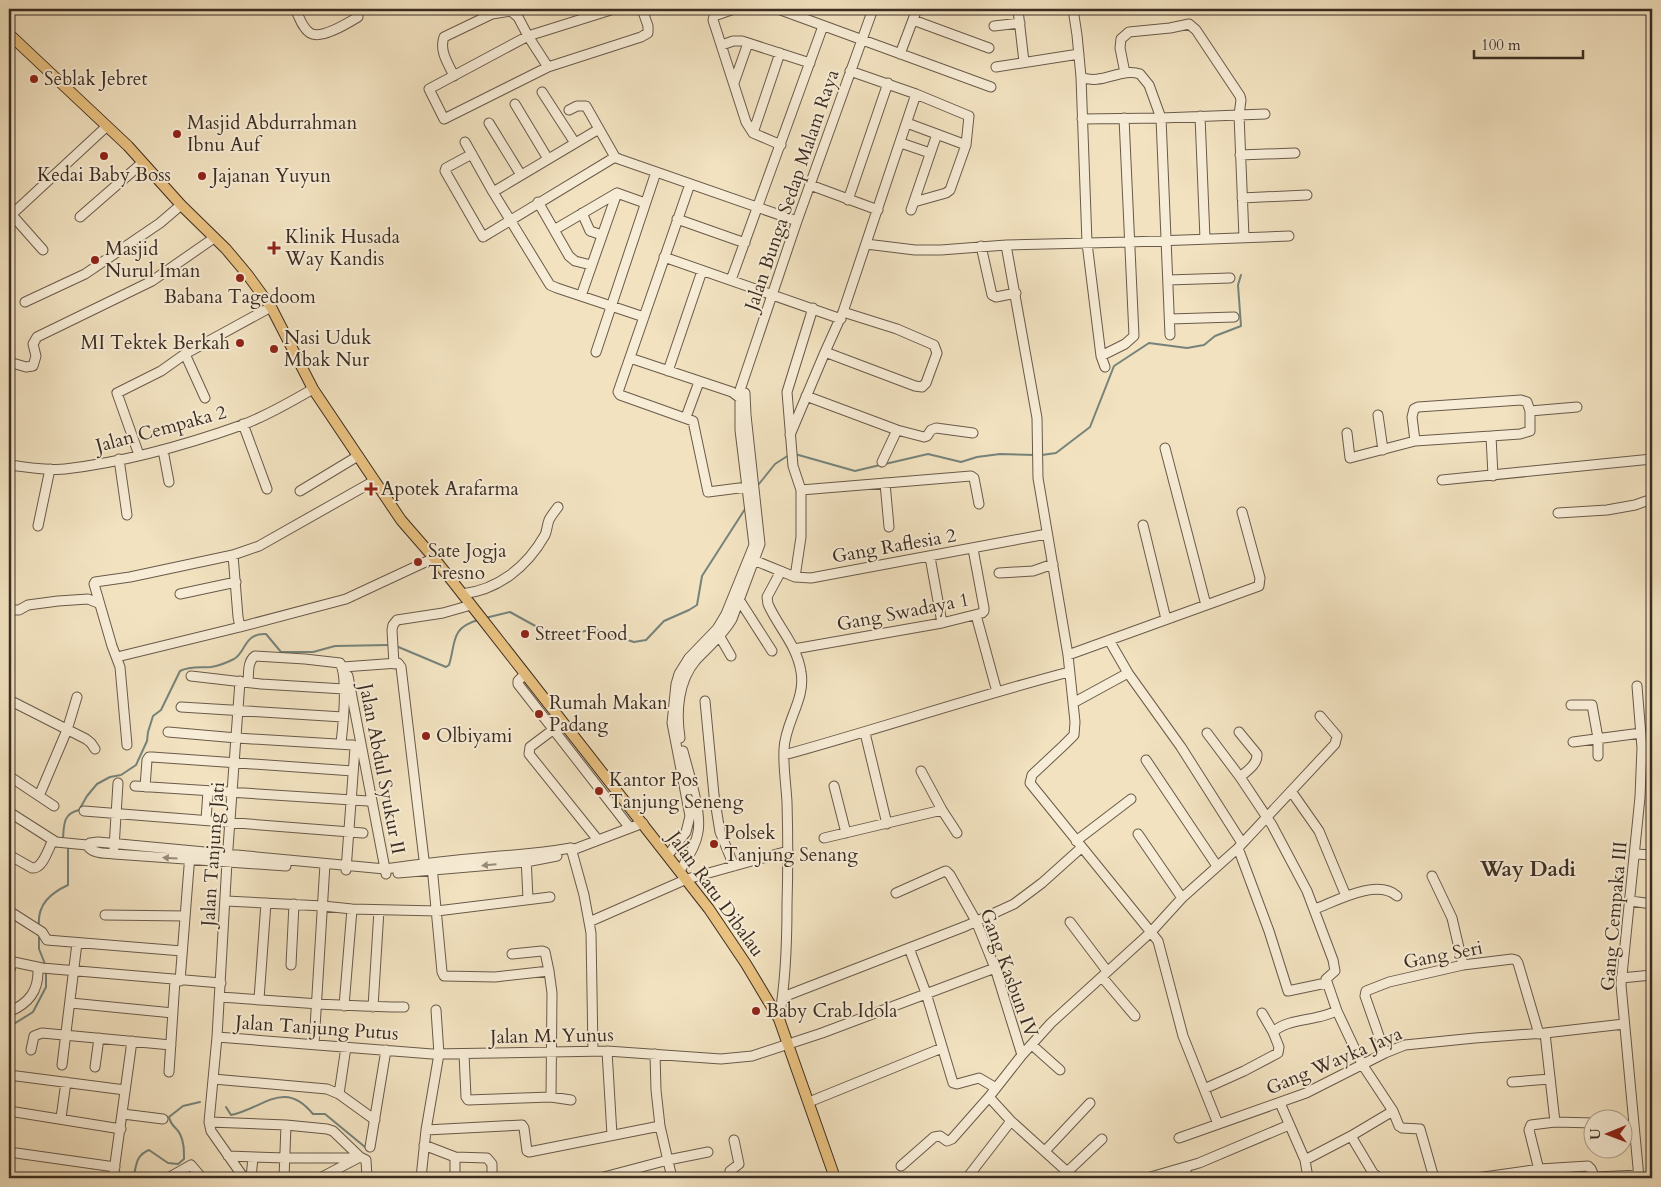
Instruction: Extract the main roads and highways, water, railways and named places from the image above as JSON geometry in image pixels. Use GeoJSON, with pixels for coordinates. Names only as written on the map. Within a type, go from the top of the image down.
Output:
{"type":"FeatureCollection","features":[{"type":"Feature","properties":{"kind":"main road","name":"Jalan Ratu Dibalau"},"geometry":{"type":"LineString","coordinates":[[9,34],[128,146],[247,274],[271,307],[313,389],[401,520],[434,558],[525,674],[558,725],[644,823],[724,930],[779,1019],[835,1178]]}},
{"type":"Feature","properties":{"kind":"waterway"},"geometry":{"type":"LineString","coordinates":[[1042,455],[1056,453],[1090,427],[1114,366],[1149,343],[1187,348],[1204,345],[1215,336],[1241,326],[1238,285],[1241,275]]}},
{"type":"Feature","properties":{"kind":"waterway"},"geometry":{"type":"LineString","coordinates":[[795,454],[855,471],[880,465]]}},
{"type":"Feature","properties":{"kind":"waterway"},"geometry":{"type":"LineString","coordinates":[[885,464],[928,454],[961,462],[977,457],[1000,454],[1035,455]]}},
{"type":"Feature","properties":{"kind":"waterway"},"geometry":{"type":"LineString","coordinates":[[759,484],[775,464],[789,455]]}},
{"type":"Feature","properties":{"kind":"waterway"},"geometry":{"type":"LineString","coordinates":[[485,618],[510,612],[557,638],[593,629],[634,642],[646,640],[664,621],[697,605],[702,576],[745,509]]}},
{"type":"Feature","properties":{"kind":"waterway"},"geometry":{"type":"LineString","coordinates":[[396,646],[446,667],[449,665],[458,632],[469,623],[478,620]]}},
{"type":"Feature","properties":{"kind":"waterway"},"geometry":{"type":"LineString","coordinates":[[63,839],[65,820],[70,814],[79,810],[97,784],[110,777],[121,775],[136,765],[147,741],[153,716],[161,710],[180,671],[214,666],[232,660],[238,656],[253,636],[259,634],[266,634],[281,652],[313,652],[335,646],[389,645]]}},
{"type":"Feature","properties":{"kind":"waterway"},"geometry":{"type":"LineString","coordinates":[[39,926],[40,911],[46,900],[68,885],[68,847]]}},
{"type":"Feature","properties":{"kind":"waterway"},"geometry":{"type":"LineString","coordinates":[[39,935],[39,949],[45,964]]}},
{"type":"Feature","properties":{"kind":"waterway"},"geometry":{"type":"LineString","coordinates":[[9,1027],[33,1012],[46,987],[46,971]]}},
{"type":"Feature","properties":{"kind":"waterway"},"geometry":{"type":"LineString","coordinates":[[226,1107],[231,1115],[273,1099],[292,1098],[302,1103],[313,1114],[325,1114],[365,1147]]}},
{"type":"Feature","properties":{"kind":"waterway"},"geometry":{"type":"LineString","coordinates":[[133,1178],[139,1158],[144,1152],[149,1150],[168,1163],[178,1164],[184,1159],[181,1137],[169,1117],[183,1106],[200,1102]]}},
{"type":"Feature","properties":{"kind":"place","name":"Seblak Jebret"},"geometry":{"type":"Point","coordinates":[34,79]}},
{"type":"Feature","properties":{"kind":"place","name":"Masjid Abdurrahman Ibnu Auf"},"geometry":{"type":"Point","coordinates":[177,134]}},
{"type":"Feature","properties":{"kind":"place","name":"Kedai Baby Boss"},"geometry":{"type":"Point","coordinates":[104,156]}},
{"type":"Feature","properties":{"kind":"place","name":"Jajanan Yuyun"},"geometry":{"type":"Point","coordinates":[202,176]}},
{"type":"Feature","properties":{"kind":"place","name":"Klinik Husada Way Kandis"},"geometry":{"type":"Point","coordinates":[274,248]}},
{"type":"Feature","properties":{"kind":"place","name":"Masjid Nurul Iman"},"geometry":{"type":"Point","coordinates":[95,260]}},
{"type":"Feature","properties":{"kind":"place","name":"Babana Tagedoom"},"geometry":{"type":"Point","coordinates":[240,278]}},
{"type":"Feature","properties":{"kind":"place","name":"MI Tektek Berkah"},"geometry":{"type":"Point","coordinates":[240,343]}},
{"type":"Feature","properties":{"kind":"place","name":"Nasi Uduk Mbak Nur"},"geometry":{"type":"Point","coordinates":[274,349]}},
{"type":"Feature","properties":{"kind":"place","name":"Apotek Arafarma"},"geometry":{"type":"Point","coordinates":[371,489]}},
{"type":"Feature","properties":{"kind":"place","name":"Sate Jogja Tresno"},"geometry":{"type":"Point","coordinates":[418,562]}},
{"type":"Feature","properties":{"kind":"place","name":"Street Food"},"geometry":{"type":"Point","coordinates":[525,634]}},
{"type":"Feature","properties":{"kind":"place","name":"Rumah Makan Padang"},"geometry":{"type":"Point","coordinates":[539,714]}},
{"type":"Feature","properties":{"kind":"place","name":"Olbiyami"},"geometry":{"type":"Point","coordinates":[426,736]}},
{"type":"Feature","properties":{"kind":"place","name":"Kantor Pos Tanjung Seneng"},"geometry":{"type":"Point","coordinates":[599,791]}},
{"type":"Feature","properties":{"kind":"place","name":"Polsek Tanjung Senang"},"geometry":{"type":"Point","coordinates":[714,844]}},
{"type":"Feature","properties":{"kind":"place","name":"Baby Crab Idola"},"geometry":{"type":"Point","coordinates":[756,1011]}},
{"type":"Feature","properties":{"kind":"district","name":"Way Dadi"},"geometry":{"type":"Point","coordinates":[1528,869]}}]}
